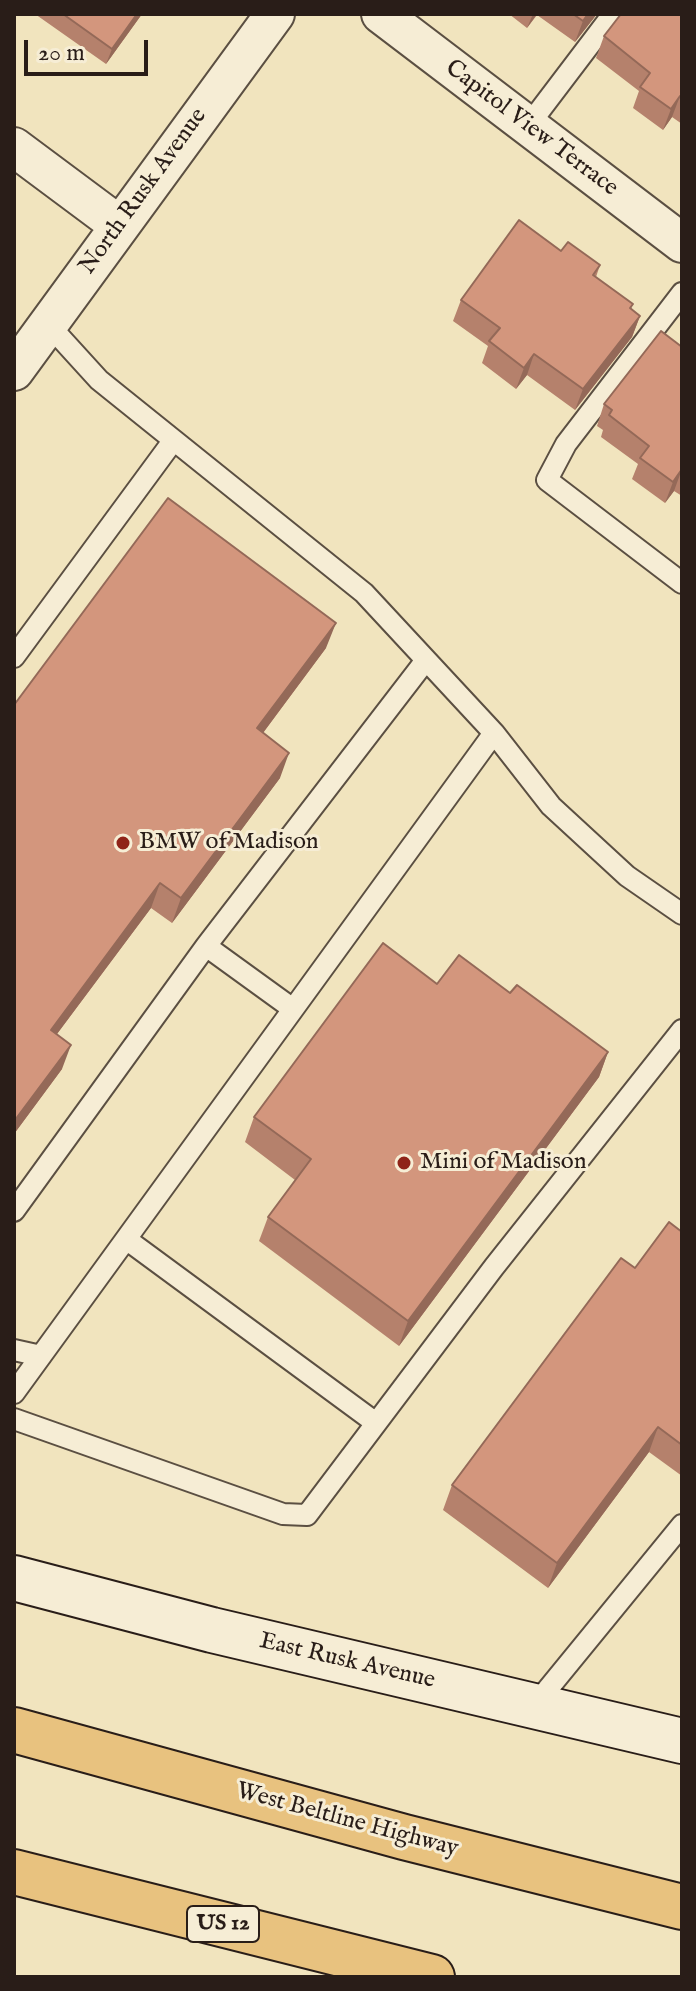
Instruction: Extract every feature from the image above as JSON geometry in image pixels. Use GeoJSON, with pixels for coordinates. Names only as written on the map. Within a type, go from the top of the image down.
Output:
{"type":"FeatureCollection","features":[{"type":"Feature","properties":{"kind":"highway","name":"West Beltline Highway"},"geometry":{"type":"LineString","coordinates":[[14,1730],[404,1837],[682,1907]]}},
{"type":"Feature","properties":{"kind":"highway"},"geometry":{"type":"LineString","coordinates":[[404,1837],[682,1885]]}},
{"type":"Feature","properties":{"kind":"highway"},"geometry":{"type":"LineString","coordinates":[[14,1873],[304,1977]]}},
{"type":"Feature","properties":{"kind":"highway","name":"US 12"},"geometry":{"type":"LineString","coordinates":[[14,1873],[432,1977]]}},
{"type":"Feature","properties":{"kind":"street","name":"North Rusk Avenue"},"geometry":{"type":"LineString","coordinates":[[14,371],[275,14]]}},
{"type":"Feature","properties":{"kind":"street","name":"Capitol View Terrace"},"geometry":{"type":"LineString","coordinates":[[381,14],[682,243]]}},
{"type":"Feature","properties":{"kind":"street"},"geometry":{"type":"LineString","coordinates":[[14,147],[120,226]]}},
{"type":"Feature","properties":{"kind":"street","name":"East Rusk Avenue"},"geometry":{"type":"LineString","coordinates":[[14,1578],[212,1630],[682,1741]]}},
{"type":"Feature","properties":{"kind":"lane"},"geometry":{"type":"LineString","coordinates":[[528,126],[613,14]]}},
{"type":"Feature","properties":{"kind":"lane"},"geometry":{"type":"LineString","coordinates":[[682,293],[566,444],[547,480],[682,583]]}},
{"type":"Feature","properties":{"kind":"lane"},"geometry":{"type":"LineString","coordinates":[[48,324],[99,380],[364,593],[494,733],[551,806],[627,876],[682,914]]}},
{"type":"Feature","properties":{"kind":"lane"},"geometry":{"type":"LineString","coordinates":[[14,657],[173,441]]}},
{"type":"Feature","properties":{"kind":"lane"},"geometry":{"type":"LineString","coordinates":[[14,1211],[206,946],[426,660]]}},
{"type":"Feature","properties":{"kind":"lane"},"geometry":{"type":"LineString","coordinates":[[14,1393],[494,733]]}},
{"type":"Feature","properties":{"kind":"lane"},"geometry":{"type":"LineString","coordinates":[[206,946],[293,1009]]}},
{"type":"Feature","properties":{"kind":"lane"},"geometry":{"type":"LineString","coordinates":[[14,1419],[283,1514],[307,1515],[494,1267],[682,1030]]}},
{"type":"Feature","properties":{"kind":"lane"},"geometry":{"type":"LineString","coordinates":[[126,1239],[376,1423]]}},
{"type":"Feature","properties":{"kind":"lane"},"geometry":{"type":"LineString","coordinates":[[14,1350],[41,1356]]}},
{"type":"Feature","properties":{"kind":"lane"},"geometry":{"type":"LineString","coordinates":[[534,1706],[682,1525]]}},
{"type":"Feature","properties":{"kind":"building"},"geometry":{"type":"Polygon","coordinates":[[[63,14],[137,14],[112,49],[63,14]]]}},
{"type":"Feature","properties":{"kind":"building"},"geometry":{"type":"Polygon","coordinates":[[[573,14],[588,14],[583,21],[573,14]]]}},
{"type":"Feature","properties":{"kind":"building"},"geometry":{"type":"Polygon","coordinates":[[[621,14],[682,14],[682,97],[671,109],[640,87],[650,73],[604,36],[621,14]]]}},
{"type":"Feature","properties":{"kind":"building"},"geometry":{"type":"Polygon","coordinates":[[[519,220],[561,251],[568,242],[600,265],[593,275],[633,304],[630,308],[640,316],[583,389],[534,354],[524,368],[489,341],[500,328],[461,300],[519,220]]]}},
{"type":"Feature","properties":{"kind":"building"},"geometry":{"type":"Polygon","coordinates":[[[661,331],[682,347],[682,469],[673,482],[640,458],[649,446],[609,415],[612,410],[604,404],[661,331]]]}},
{"type":"Feature","properties":{"kind":"building","name":"BMW of Madison"},"geometry":{"type":"Polygon","coordinates":[[[168,498],[336,623],[257,728],[289,753],[181,898],[160,883],[51,1030],[71,1045],[15,1120],[14,705],[168,498]]]}},
{"type":"Feature","properties":{"kind":"building","name":"Mini of Madison"},"geometry":{"type":"Polygon","coordinates":[[[383,943],[437,984],[459,955],[510,993],[517,985],[608,1052],[408,1321],[268,1217],[311,1159],[254,1117],[383,943]]]}},
{"type":"Feature","properties":{"kind":"building"},"geometry":{"type":"Polygon","coordinates":[[[669,1222],[682,1232],[682,1445],[658,1427],[557,1563],[452,1485],[621,1258],[635,1268],[669,1222]]]}},
{"type":"Feature","properties":{"kind":"place","name":"BMW of Madison"},"geometry":{"type":"Point","coordinates":[123,843]}},
{"type":"Feature","properties":{"kind":"place","name":"Mini of Madison"},"geometry":{"type":"Point","coordinates":[404,1163]}}]}
